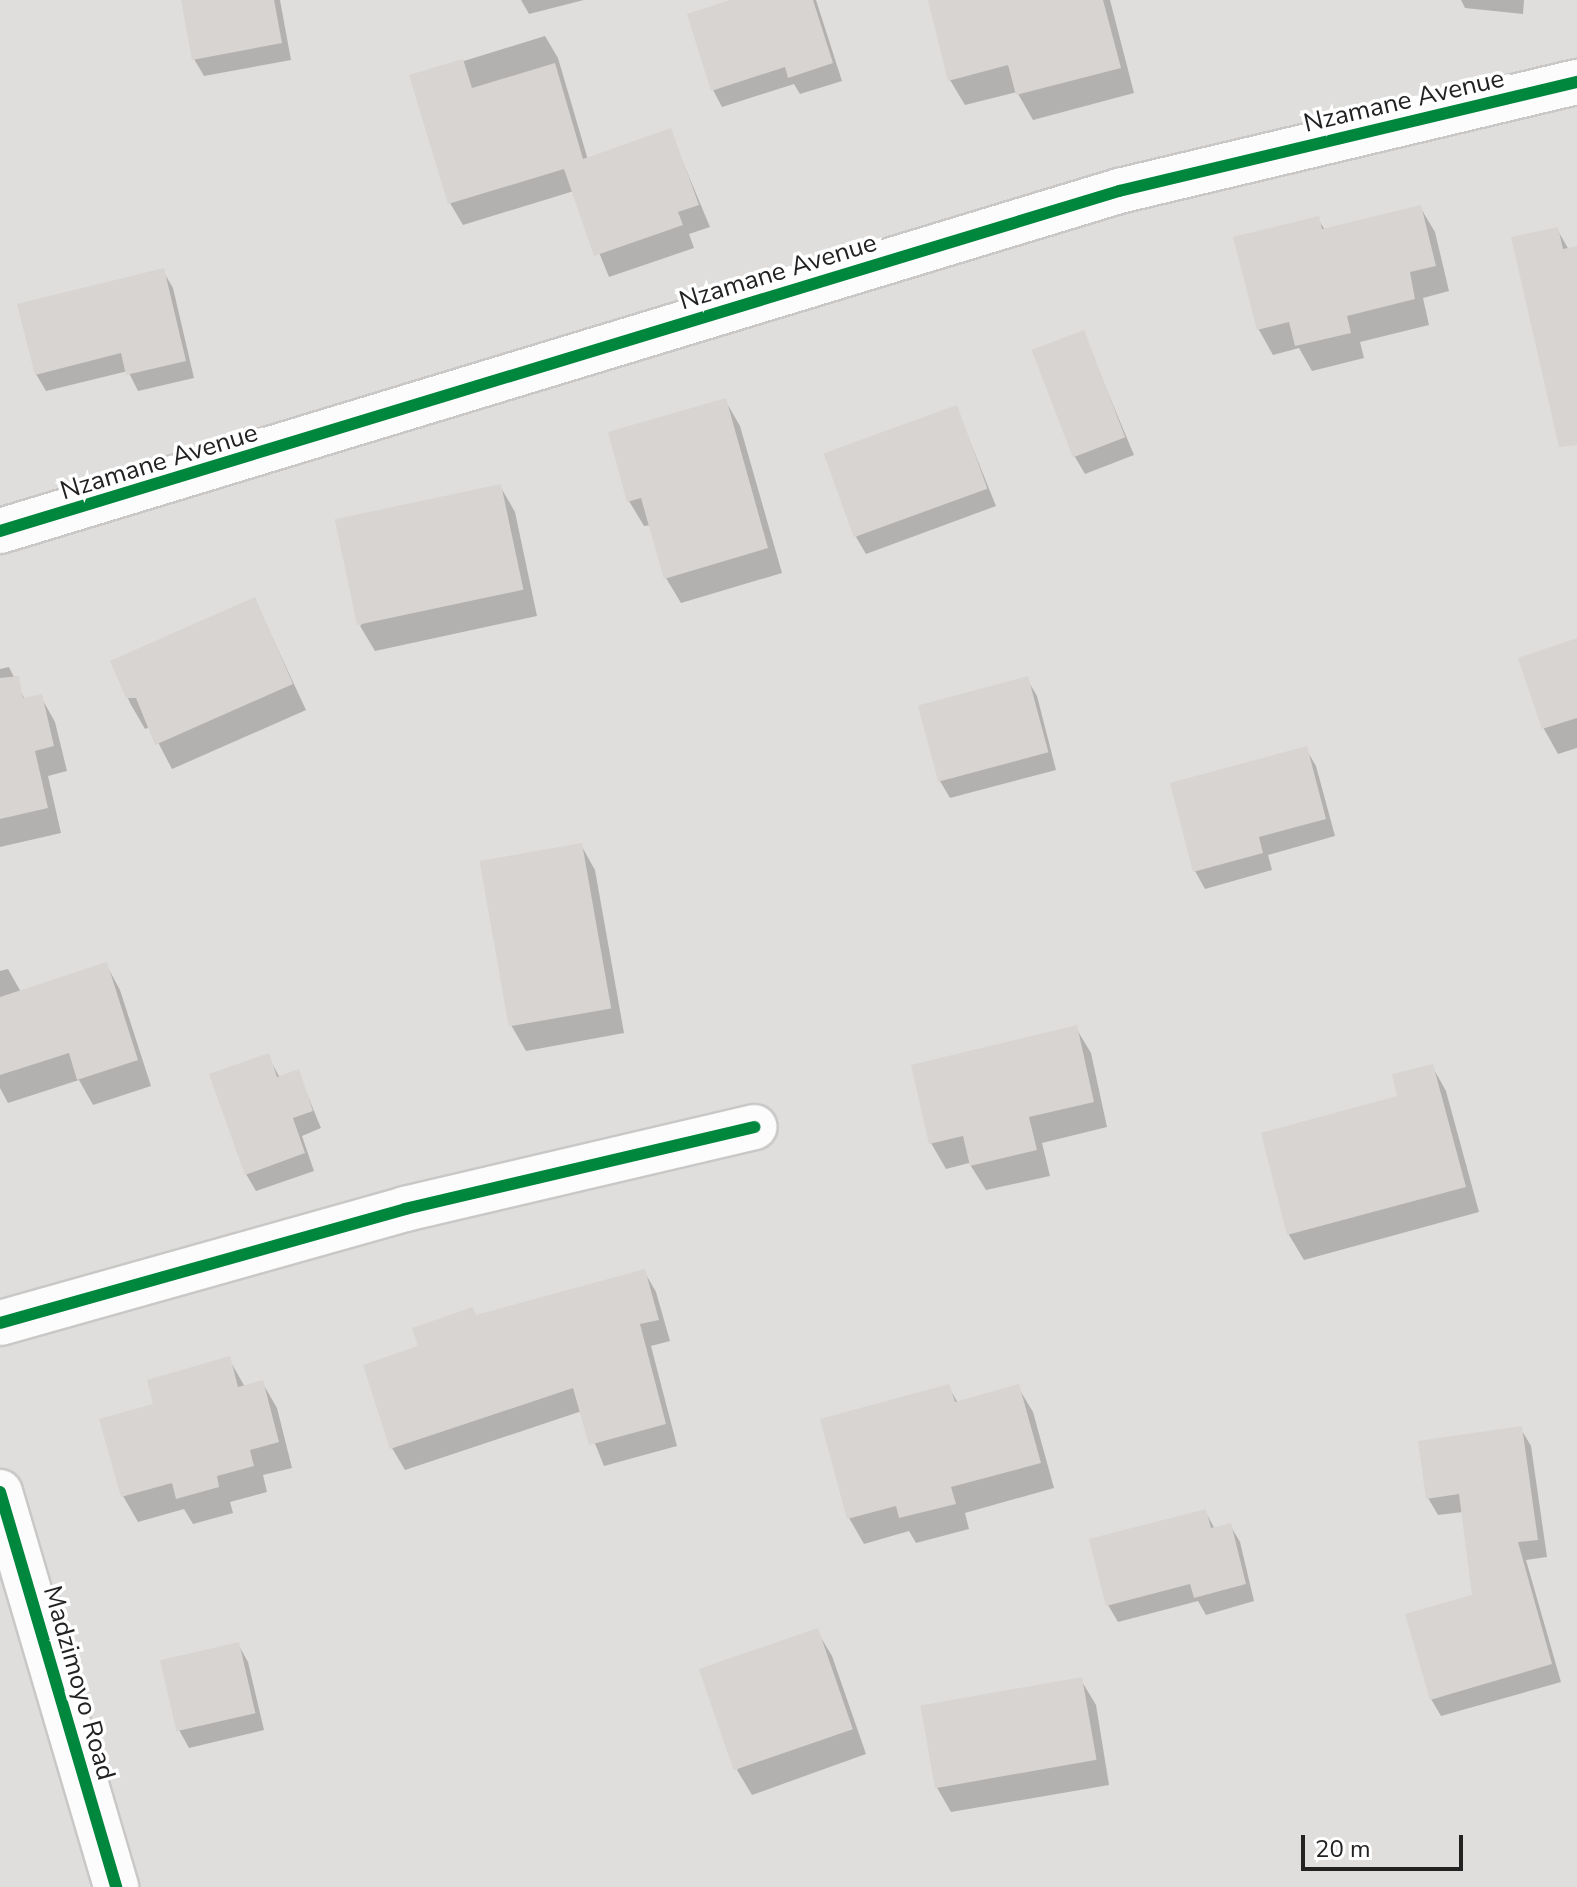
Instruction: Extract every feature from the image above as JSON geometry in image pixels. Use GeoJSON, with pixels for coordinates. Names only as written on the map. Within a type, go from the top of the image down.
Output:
{"type":"FeatureCollection","features":[{"type":"Feature","properties":{"kind":"street","name":"Nzamane Avenue"},"geometry":{"type":"LineString","coordinates":[[0,531],[1119,191],[1577,82]]}},
{"type":"Feature","properties":{"kind":"street"},"geometry":{"type":"LineString","coordinates":[[0,1323],[405,1209],[755,1127]]}},
{"type":"Feature","properties":{"kind":"street","name":"Madzimoyo Road"},"geometry":{"type":"LineString","coordinates":[[0,1492],[116,1887]]}},
{"type":"Feature","properties":{"kind":"shaded area"},"geometry":{"type":"Polygon","coordinates":[[[0,0],[1577,0],[1577,1887],[0,1887],[0,0]]]}},
{"type":"Feature","properties":{"kind":"building"},"geometry":{"type":"Polygon","coordinates":[[[181,0],[274,0],[282,43],[192,60],[181,0]]]}},
{"type":"Feature","properties":{"kind":"building"},"geometry":{"type":"Polygon","coordinates":[[[730,0],[813,0],[833,63],[788,78],[785,67],[711,91],[687,14],[730,0]]]}},
{"type":"Feature","properties":{"kind":"building"},"geometry":{"type":"Polygon","coordinates":[[[928,0],[1103,0],[1121,68],[1016,95],[1008,65],[948,81],[928,0]]]}},
{"type":"Feature","properties":{"kind":"building"},"geometry":{"type":"Polygon","coordinates":[[[463,59],[472,88],[555,63],[583,159],[671,128],[699,205],[678,212],[683,225],[594,256],[564,169],[448,204],[409,75],[463,59]]]}},
{"type":"Feature","properties":{"kind":"building"},"geometry":{"type":"Polygon","coordinates":[[[1421,205],[1436,266],[1410,272],[1415,299],[1347,316],[1351,333],[1295,346],[1289,322],[1257,330],[1233,237],[1319,216],[1322,229],[1421,205]]]}},
{"type":"Feature","properties":{"kind":"building"},"geometry":{"type":"Polygon","coordinates":[[[1558,227],[1563,249],[1577,246],[1577,445],[1559,447],[1511,237],[1558,227]]]}},
{"type":"Feature","properties":{"kind":"building"},"geometry":{"type":"Polygon","coordinates":[[[164,268],[186,361],[126,375],[121,353],[35,375],[17,304],[164,268]]]}},
{"type":"Feature","properties":{"kind":"building"},"geometry":{"type":"Polygon","coordinates":[[[1084,330],[1125,437],[1073,457],[1032,350],[1084,330]]]}},
{"type":"Feature","properties":{"kind":"building"},"geometry":{"type":"Polygon","coordinates":[[[726,398],[768,548],[664,579],[641,498],[627,502],[608,432],[726,398]]]}},
{"type":"Feature","properties":{"kind":"building"},"geometry":{"type":"Polygon","coordinates":[[[957,405],[987,489],[854,537],[824,454],[957,405]]]}},
{"type":"Feature","properties":{"kind":"building"},"geometry":{"type":"Polygon","coordinates":[[[501,484],[523,590],[357,625],[335,519],[501,484]]]}},
{"type":"Feature","properties":{"kind":"building"},"geometry":{"type":"Polygon","coordinates":[[[255,597],[293,684],[155,745],[136,698],[126,698],[110,661],[255,597]]]}},
{"type":"Feature","properties":{"kind":"building"},"geometry":{"type":"Polygon","coordinates":[[[1577,638],[1577,718],[1542,729],[1518,658],[1577,638]]]}},
{"type":"Feature","properties":{"kind":"building"},"geometry":{"type":"Polygon","coordinates":[[[19,676],[23,698],[42,694],[54,746],[35,751],[48,808],[0,819],[0,678],[19,676]]]}},
{"type":"Feature","properties":{"kind":"building"},"geometry":{"type":"Polygon","coordinates":[[[1028,676],[1048,752],[938,782],[918,706],[1028,676]]]}},
{"type":"Feature","properties":{"kind":"building"},"geometry":{"type":"Polygon","coordinates":[[[1307,746],[1326,819],[1259,837],[1263,853],[1193,872],[1170,783],[1307,746]]]}},
{"type":"Feature","properties":{"kind":"building"},"geometry":{"type":"Polygon","coordinates":[[[582,843],[611,1008],[509,1027],[480,861],[582,843]]]}},
{"type":"Feature","properties":{"kind":"building"},"geometry":{"type":"Polygon","coordinates":[[[107,962],[138,1060],[77,1080],[69,1053],[0,1075],[0,997],[107,962]]]}},
{"type":"Feature","properties":{"kind":"building"},"geometry":{"type":"Polygon","coordinates":[[[1077,1025],[1094,1102],[1029,1117],[1037,1150],[970,1166],[963,1136],[929,1144],[911,1065],[1077,1025]]]}},
{"type":"Feature","properties":{"kind":"building"},"geometry":{"type":"Polygon","coordinates":[[[269,1053],[277,1077],[299,1069],[313,1111],[293,1118],[305,1153],[245,1175],[209,1074],[269,1053]]]}},
{"type":"Feature","properties":{"kind":"building"},"geometry":{"type":"Polygon","coordinates":[[[1433,1064],[1466,1187],[1287,1235],[1261,1133],[1397,1096],[1392,1074],[1433,1064]]]}},
{"type":"Feature","properties":{"kind":"building"},"geometry":{"type":"Polygon","coordinates":[[[645,1269],[659,1320],[640,1324],[666,1424],[589,1445],[573,1388],[390,1449],[363,1365],[418,1346],[412,1328],[473,1307],[476,1315],[645,1269]]]}},
{"type":"Feature","properties":{"kind":"building"},"geometry":{"type":"Polygon","coordinates":[[[230,1356],[238,1387],[263,1380],[279,1442],[250,1450],[254,1466],[217,1476],[219,1487],[176,1499],[172,1483],[121,1497],[99,1419],[153,1404],[147,1380],[230,1356]]]}},
{"type":"Feature","properties":{"kind":"building"},"geometry":{"type":"Polygon","coordinates":[[[949,1384],[955,1402],[1019,1384],[1041,1463],[951,1487],[956,1504],[899,1518],[896,1506],[847,1519],[820,1419],[949,1384]]]}},
{"type":"Feature","properties":{"kind":"building"},"geometry":{"type":"Polygon","coordinates":[[[1522,1426],[1538,1540],[1518,1542],[1552,1664],[1430,1700],[1405,1614],[1472,1595],[1459,1494],[1426,1499],[1418,1441],[1522,1426]]]}},
{"type":"Feature","properties":{"kind":"building"},"geometry":{"type":"Polygon","coordinates":[[[1206,1509],[1211,1528],[1231,1523],[1246,1584],[1194,1598],[1190,1584],[1106,1606],[1089,1539],[1206,1509]]]}},
{"type":"Feature","properties":{"kind":"building"},"geometry":{"type":"Polygon","coordinates":[[[818,1628],[853,1729],[734,1770],[699,1669],[818,1628]]]}},
{"type":"Feature","properties":{"kind":"building"},"geometry":{"type":"Polygon","coordinates":[[[239,1642],[255,1713],[176,1731],[160,1660],[239,1642]]]}},
{"type":"Feature","properties":{"kind":"building"},"geometry":{"type":"Polygon","coordinates":[[[1082,1677],[1097,1760],[935,1788],[920,1705],[1082,1677]]]}},
{"type":"Feature","properties":{"kind":"cycle path"},"geometry":{"type":"LineString","coordinates":[[0,531],[1119,191],[1577,82]]}},
{"type":"Feature","properties":{"kind":"cycle path"},"geometry":{"type":"LineString","coordinates":[[0,1323],[405,1209],[755,1127]]}},
{"type":"Feature","properties":{"kind":"cycle path"},"geometry":{"type":"LineString","coordinates":[[0,1492],[116,1887]]}}]}
